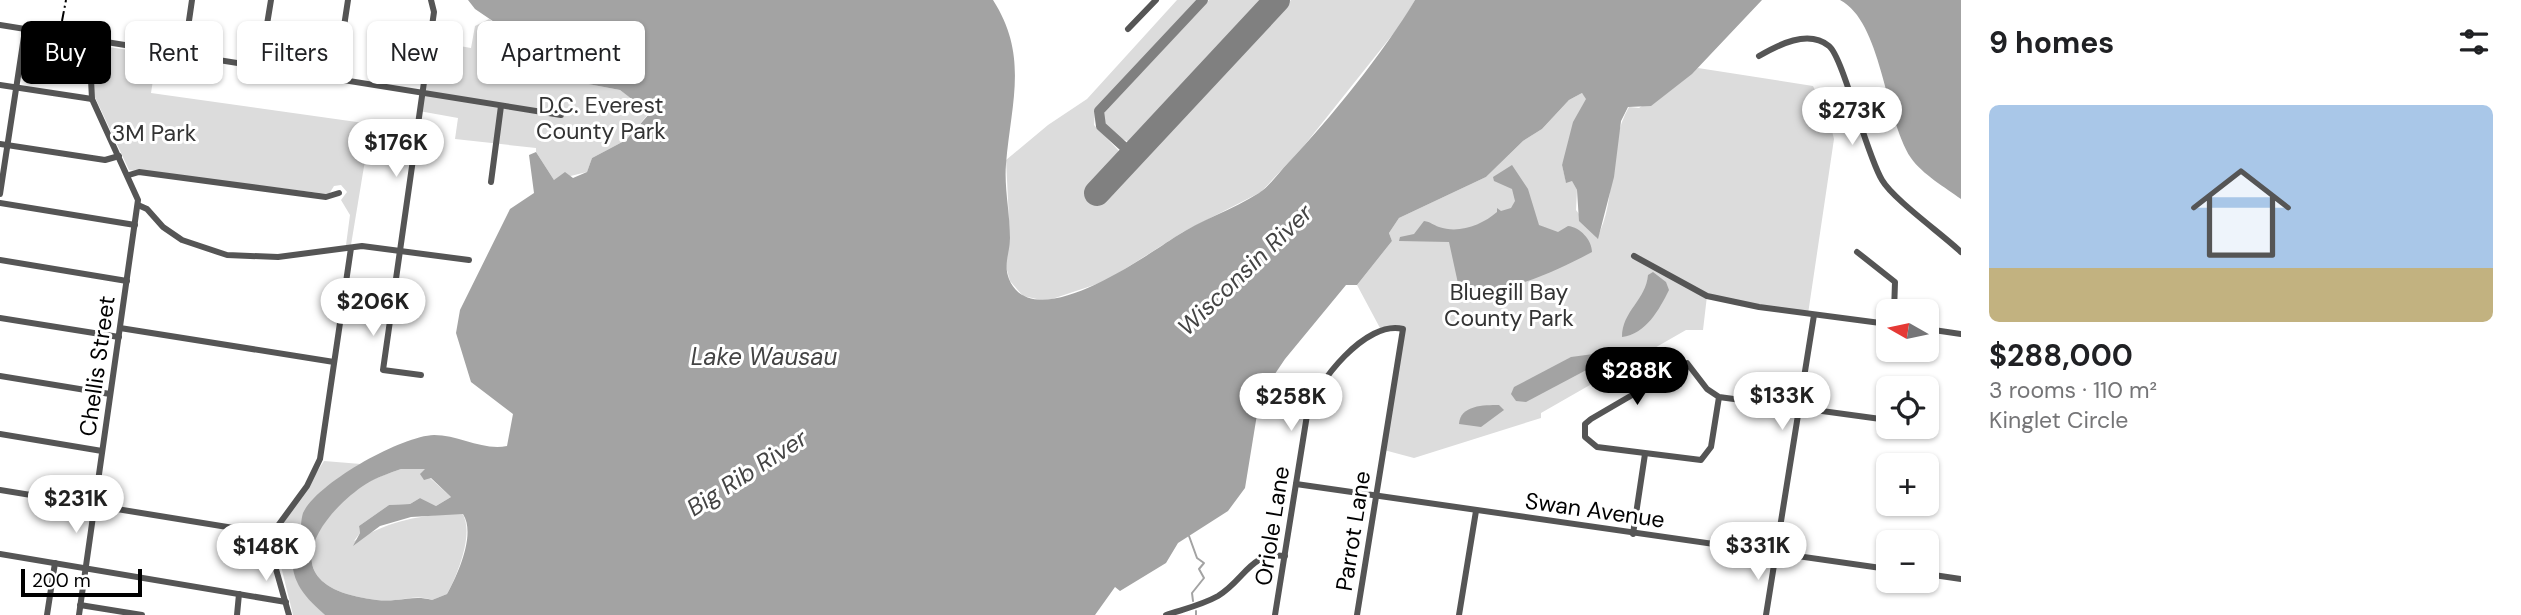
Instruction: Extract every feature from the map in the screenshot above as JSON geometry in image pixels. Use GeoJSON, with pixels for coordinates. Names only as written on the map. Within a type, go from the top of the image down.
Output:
{"type":"FeatureCollection","features":[{"type":"Feature","properties":{"kind":"street"},"geometry":{"type":"LineString","coordinates":[[189,21],[192,0]]}},
{"type":"Feature","properties":{"kind":"street"},"geometry":{"type":"LineString","coordinates":[[268,21],[271,0]]}},
{"type":"Feature","properties":{"kind":"street"},"geometry":{"type":"LineString","coordinates":[[345,21],[348,0]]}},
{"type":"Feature","properties":{"kind":"street"},"geometry":{"type":"LineString","coordinates":[[1128,29],[1156,0]]}},
{"type":"Feature","properties":{"kind":"street"},"geometry":{"type":"LineString","coordinates":[[421,375],[383,370],[432,3]]}},
{"type":"Feature","properties":{"kind":"street"},"geometry":{"type":"LineString","coordinates":[[0,25],[21,29]]}},
{"type":"Feature","properties":{"kind":"street"},"geometry":{"type":"LineString","coordinates":[[1759,56],[1793,40],[1812,39],[1830,46],[1838,60],[1868,150],[1884,184],[1961,252]]}},
{"type":"Feature","properties":{"kind":"street"},"geometry":{"type":"LineString","coordinates":[[0,194],[4,144],[21,55]]}},
{"type":"Feature","properties":{"kind":"street"},"geometry":{"type":"LineString","coordinates":[[353,82],[561,115]]}},
{"type":"Feature","properties":{"kind":"street"},"geometry":{"type":"LineString","coordinates":[[91,84],[92,99],[138,195],[138,205],[147,209],[163,227],[182,240],[227,256],[278,257],[351,248],[399,250],[469,260]]}},
{"type":"Feature","properties":{"kind":"street"},"geometry":{"type":"LineString","coordinates":[[0,85],[92,99]]}},
{"type":"Feature","properties":{"kind":"street"},"geometry":{"type":"LineString","coordinates":[[491,182],[501,106]]}},
{"type":"Feature","properties":{"kind":"street"},"geometry":{"type":"LineString","coordinates":[[4,144],[105,160],[119,156]]}},
{"type":"Feature","properties":{"kind":"street"},"geometry":{"type":"LineString","coordinates":[[128,175],[139,172],[326,197],[339,193]]}},
{"type":"Feature","properties":{"kind":"street"},"geometry":{"type":"LineString","coordinates":[[0,203],[135,225]]}},
{"type":"Feature","properties":{"kind":"street","name":"Chellis Street"},"geometry":{"type":"LineString","coordinates":[[79,615],[138,205]]}},
{"type":"Feature","properties":{"kind":"street"},"geometry":{"type":"LineString","coordinates":[[266,542],[318,464],[351,248]]}},
{"type":"Feature","properties":{"kind":"street"},"geometry":{"type":"LineString","coordinates":[[1857,252],[1895,282],[1894,299]]}},
{"type":"Feature","properties":{"kind":"street"},"geometry":{"type":"LineString","coordinates":[[1633,256],[1699,293],[1814,315],[1876,323]]}},
{"type":"Feature","properties":{"kind":"street"},"geometry":{"type":"LineString","coordinates":[[0,260],[127,281]]}},
{"type":"Feature","properties":{"kind":"street"},"geometry":{"type":"LineString","coordinates":[[1766,615],[1814,315]]}},
{"type":"Feature","properties":{"kind":"street"},"geometry":{"type":"LineString","coordinates":[[0,318],[119,337]]}},
{"type":"Feature","properties":{"kind":"street","name":"Oriole Lane"},"geometry":{"type":"LineString","coordinates":[[1276,615],[1307,415],[1317,388],[1374,331],[1388,327],[1403,328]]}},
{"type":"Feature","properties":{"kind":"street"},"geometry":{"type":"LineString","coordinates":[[120,328],[334,362]]}},
{"type":"Feature","properties":{"kind":"street","name":"Parrot Lane"},"geometry":{"type":"LineString","coordinates":[[1357,615],[1403,328]]}},
{"type":"Feature","properties":{"kind":"street"},"geometry":{"type":"LineString","coordinates":[[1939,331],[1961,334]]}},
{"type":"Feature","properties":{"kind":"street"},"geometry":{"type":"LineString","coordinates":[[1719,397],[1711,447],[1704,458],[1691,461],[1645,454],[1589,443],[1585,438],[1586,424],[1687,363],[1707,389],[1719,397],[1876,418]]}},
{"type":"Feature","properties":{"kind":"street"},"geometry":{"type":"LineString","coordinates":[[0,376],[110,394]]}},
{"type":"Feature","properties":{"kind":"street"},"geometry":{"type":"LineString","coordinates":[[0,435],[102,451]]}},
{"type":"Feature","properties":{"kind":"street"},"geometry":{"type":"LineString","coordinates":[[1633,534],[1645,454]]}},
{"type":"Feature","properties":{"kind":"street","name":"Swan Avenue"},"geometry":{"type":"LineString","coordinates":[[1296,485],[1876,567]]}},
{"type":"Feature","properties":{"kind":"street"},"geometry":{"type":"LineString","coordinates":[[0,490],[246,529],[266,542],[289,615]]}},
{"type":"Feature","properties":{"kind":"street"},"geometry":{"type":"LineString","coordinates":[[1459,615],[1476,511]]}},
{"type":"Feature","properties":{"kind":"street"},"geometry":{"type":"LineString","coordinates":[[0,554],[286,602]]}},
{"type":"Feature","properties":{"kind":"street"},"geometry":{"type":"LineString","coordinates":[[1166,615],[1207,601],[1227,590],[1258,558],[1269,555],[1285,556]]}},
{"type":"Feature","properties":{"kind":"street"},"geometry":{"type":"LineString","coordinates":[[47,615],[55,563]]}},
{"type":"Feature","properties":{"kind":"street"},"geometry":{"type":"LineString","coordinates":[[1939,576],[1961,579]]}},
{"type":"Feature","properties":{"kind":"street"},"geometry":{"type":"LineString","coordinates":[[237,615],[239,594]]}},
{"type":"Feature","properties":{"kind":"street"},"geometry":{"type":"LineString","coordinates":[[80,605],[142,615]]}},
{"type":"Feature","properties":{"kind":"green space"},"geometry":{"type":"Polygon","coordinates":[[[1177,0],[1197,0],[1095,111],[1094,125],[1119,151],[1116,160],[1092,186],[1105,199],[1291,0],[1415,0],[1401,24],[1303,147],[1261,192],[1183,232],[1106,281],[1046,301],[1023,296],[1010,281],[1005,263],[1010,240],[1006,160],[1048,125],[1087,99],[1177,0]]]}},
{"type":"Feature","properties":{"kind":"green space"},"geometry":{"type":"Polygon","coordinates":[[[1209,0],[1266,0],[1136,139],[1130,142],[1119,138],[1104,123],[1103,114],[1209,0]]]}},
{"type":"Feature","properties":{"kind":"green space","name":"D.C. Everest County Park"},"geometry":{"type":"Polygon","coordinates":[[[477,25],[477,84],[588,84],[620,90],[650,112],[626,140],[592,158],[587,172],[554,180],[536,148],[455,139],[458,118],[419,111],[422,93],[427,91],[426,84],[463,84],[463,47],[471,48],[477,25]]]}},
{"type":"Feature","properties":{"kind":"green space","name":"3M Park"},"geometry":{"type":"Polygon","coordinates":[[[111,47],[125,49],[125,84],[152,84],[151,93],[371,124],[351,245],[346,245],[350,215],[341,200],[347,192],[341,185],[334,186],[329,194],[129,170],[93,93],[93,84],[111,84],[111,47]]]}},
{"type":"Feature","properties":{"kind":"green space","name":"Bluegill Bay County Park"},"geometry":{"type":"Polygon","coordinates":[[[1698,68],[1813,86],[1829,119],[1834,139],[1808,314],[1707,296],[1703,330],[1686,330],[1541,413],[1541,418],[1414,458],[1384,450],[1403,329],[1380,328],[1357,285],[1392,241],[1389,233],[1399,218],[1486,177],[1523,141],[1542,129],[1569,100],[1582,93],[1587,98],[1562,165],[1566,182],[1572,180],[1577,190],[1576,210],[1597,238],[1608,206],[1617,138],[1629,107],[1639,108],[1698,68]]]}},
{"type":"Feature","properties":{"kind":"green space"},"geometry":{"type":"Polygon","coordinates":[[[324,461],[361,464],[314,501],[303,521],[300,534],[288,534],[283,529],[284,522],[324,461]]]}},
{"type":"Feature","properties":{"kind":"green space"},"geometry":{"type":"Polygon","coordinates":[[[401,469],[427,469],[430,478],[451,497],[436,506],[420,498],[410,504],[389,505],[359,526],[360,533],[354,541],[406,520],[462,513],[467,531],[466,542],[460,565],[447,594],[432,600],[377,600],[347,594],[326,584],[315,571],[312,556],[315,540],[324,523],[351,494],[366,483],[401,469]]]}},
{"type":"Feature","properties":{"kind":"green space"},"geometry":{"type":"Polygon","coordinates":[[[292,539],[294,572],[308,598],[325,615],[293,615],[277,550],[278,540],[292,539]]]}},
{"type":"Feature","properties":{"kind":"water","name":"Lake Wausau"},"geometry":{"type":"Polygon","coordinates":[[[468,0],[993,0],[1011,41],[1014,60],[1014,100],[1006,173],[1010,238],[1007,274],[1022,295],[1041,300],[1064,296],[1089,287],[1185,231],[1263,190],[1356,84],[1415,0],[1762,0],[1692,74],[1651,106],[1628,107],[1621,121],[1614,177],[1598,239],[1579,221],[1577,190],[1572,181],[1566,183],[1562,165],[1573,122],[1586,99],[1582,93],[1569,100],[1542,129],[1523,141],[1486,177],[1399,218],[1389,233],[1392,241],[1357,285],[1346,285],[1285,359],[1260,396],[1245,488],[1228,511],[1178,543],[1166,563],[1120,591],[1115,587],[1095,615],[325,615],[307,598],[297,582],[292,563],[292,539],[300,534],[303,513],[325,488],[361,463],[419,437],[434,435],[489,446],[507,446],[513,414],[471,382],[456,333],[460,310],[510,209],[534,193],[529,155],[536,152],[554,180],[565,172],[573,178],[587,172],[592,158],[626,140],[650,113],[620,90],[588,84],[645,84],[645,21],[493,21],[475,9],[468,0]],[[401,469],[379,477],[351,495],[324,524],[315,540],[312,556],[315,571],[326,584],[347,594],[377,600],[432,600],[447,594],[467,543],[468,532],[463,514],[411,517],[380,526],[353,546],[360,533],[359,526],[389,505],[410,504],[420,498],[436,506],[451,497],[431,478],[424,480],[420,474],[425,469],[401,469]]]}},
{"type":"Feature","properties":{"kind":"water"},"geometry":{"type":"Polygon","coordinates":[[[1840,0],[1961,0],[1961,199],[1928,175],[1911,158],[1894,119],[1874,49],[1865,28],[1854,11],[1840,0]]]}},
{"type":"Feature","properties":{"kind":"water"},"geometry":{"type":"Polygon","coordinates":[[[1512,165],[1528,189],[1539,225],[1558,232],[1568,226],[1577,229],[1588,239],[1592,252],[1527,281],[1508,287],[1474,291],[1459,288],[1449,242],[1399,241],[1400,237],[1414,234],[1424,221],[1447,229],[1462,229],[1484,221],[1497,212],[1497,208],[1501,211],[1511,208],[1515,201],[1512,189],[1494,181],[1493,177],[1512,165]]]}},
{"type":"Feature","properties":{"kind":"water"},"geometry":{"type":"Polygon","coordinates":[[[1653,272],[1666,282],[1669,290],[1645,326],[1622,337],[1626,320],[1643,292],[1648,275],[1653,272]]]}},
{"type":"Feature","properties":{"kind":"water"},"geometry":{"type":"Polygon","coordinates":[[[1601,353],[1605,356],[1592,367],[1526,402],[1516,401],[1511,394],[1514,387],[1571,357],[1601,353]]]}},
{"type":"Feature","properties":{"kind":"water"},"geometry":{"type":"Polygon","coordinates":[[[1499,405],[1504,410],[1481,427],[1459,424],[1460,418],[1468,410],[1499,405]]]}},
{"type":"Feature","properties":{"kind":"waterway"},"geometry":{"type":"LineString","coordinates":[[1189,536],[1197,558],[1204,563],[1199,569],[1204,578],[1192,593],[1193,601]]}},
{"type":"Feature","properties":{"kind":"taxiway"},"geometry":{"type":"LineString","coordinates":[[1133,155],[1101,126],[1099,111],[1203,0]]}},
{"type":"Feature","properties":{"kind":"runway"},"geometry":{"type":"LineString","coordinates":[[1097,193],[1277,0]]}},
{"type":"Feature","properties":{"kind":"railway"},"geometry":{"type":"LineString","coordinates":[[62,21],[66,0]]}},
{"type":"Feature","properties":{"kind":"water label","name":"Wisconsin River"},"geometry":{"type":"Point","coordinates":[1245,270]}},
{"type":"Feature","properties":{"kind":"water label","name":"Big Rib River"},"geometry":{"type":"Point","coordinates":[747,473]}}]}
